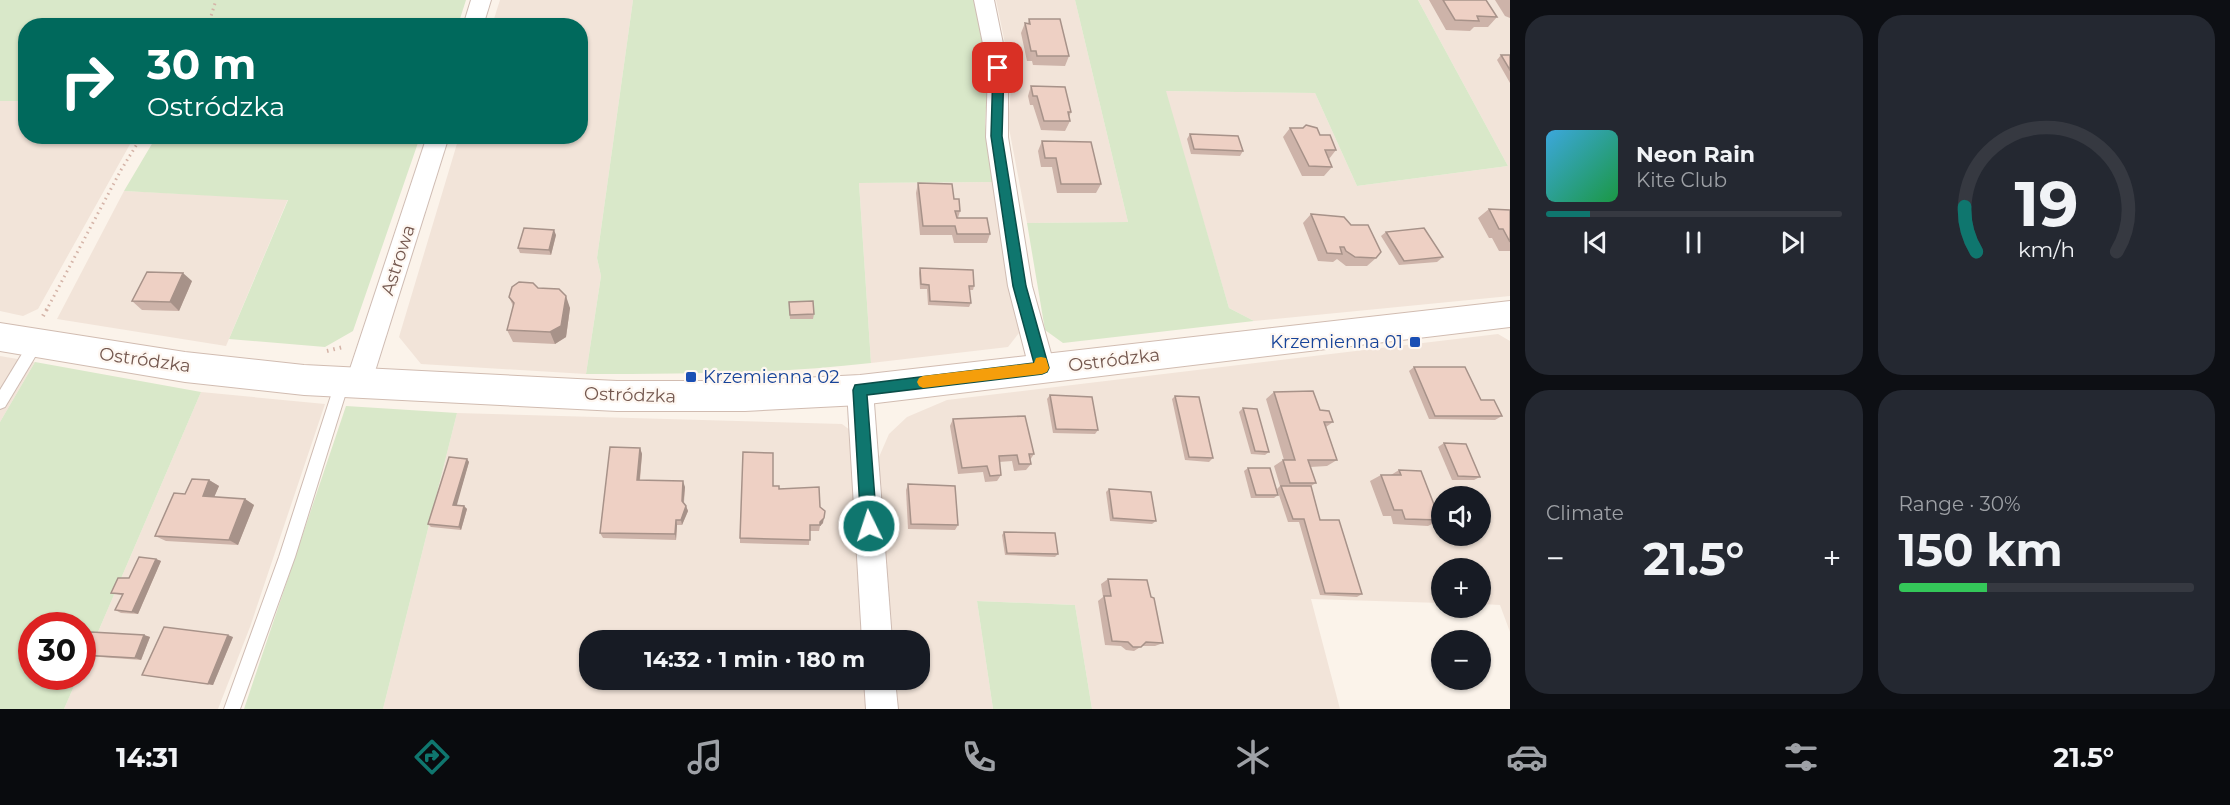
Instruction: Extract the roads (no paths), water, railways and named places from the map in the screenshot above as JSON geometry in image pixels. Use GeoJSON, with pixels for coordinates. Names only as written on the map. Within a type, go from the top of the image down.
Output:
{"type":"FeatureCollection","features":[{"type":"Feature","properties":{"kind":"street"},"geometry":{"type":"LineString","coordinates":[[475,18],[481,0]]}},
{"type":"Feature","properties":{"kind":"street"},"geometry":{"type":"LineString","coordinates":[[984,0],[998,68],[997,136],[1020,286],[1042,368]]}},
{"type":"Feature","properties":{"kind":"street","name":"Astrowa"},"geometry":{"type":"LineString","coordinates":[[350,383],[435,144]]}},
{"type":"Feature","properties":{"kind":"street","name":"Ostródzka"},"geometry":{"type":"LineString","coordinates":[[20,340],[185,367],[350,383],[617,396],[695,397],[860,390],[1510,314]]}},
{"type":"Feature","properties":{"kind":"street"},"geometry":{"type":"LineString","coordinates":[[860,390],[876,630]]}},
{"type":"Feature","properties":{"kind":"street"},"geometry":{"type":"LineString","coordinates":[[881,690],[882,709]]}},
{"type":"Feature","properties":{"kind":"lane"},"geometry":{"type":"LineString","coordinates":[[0,403],[20,340]]}},
{"type":"Feature","properties":{"kind":"lane"},"geometry":{"type":"LineString","coordinates":[[232,709],[350,383]]}},
{"type":"Feature","properties":{"kind":"place","name":"Krzemienna 01"},"geometry":{"type":"Point","coordinates":[1415,342]}},
{"type":"Feature","properties":{"kind":"place","name":"Krzemienna 02"},"geometry":{"type":"Point","coordinates":[691,377]}}]}
